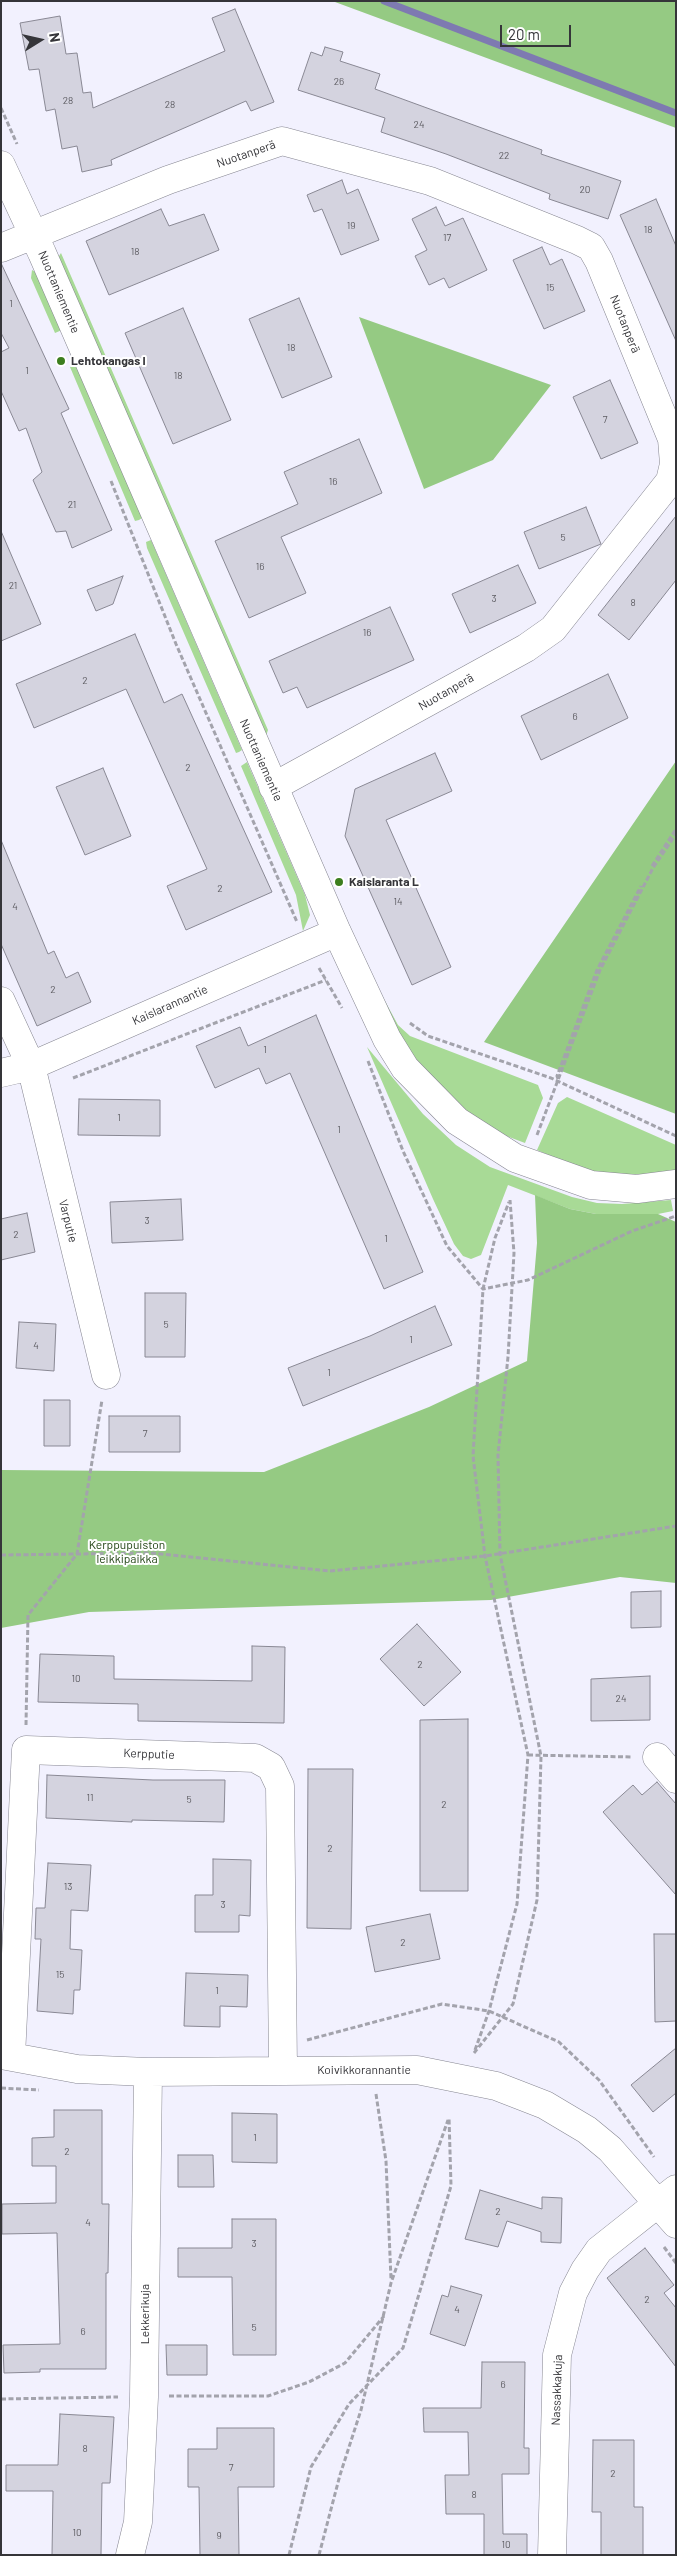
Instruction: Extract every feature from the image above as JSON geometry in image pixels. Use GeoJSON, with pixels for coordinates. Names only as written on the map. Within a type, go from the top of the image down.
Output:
{"type":"FeatureCollection","features":[{"type":"Feature","properties":{"kind":"street","name":"Nuotanperä"},"geometry":{"type":"LineString","coordinates":[[1,248],[168,180],[282,141],[430,181],[577,240],[591,247],[599,261],[672,439],[674,464],[670,481],[553,629],[526,648],[273,787]]}},
{"type":"Feature","properties":{"kind":"street","name":"Nuottaniementie"},"geometry":{"type":"LineString","coordinates":[[10,156],[34,234],[273,787],[387,1039],[405,1068],[456,1121],[515,1158],[591,1185],[637,1189],[676,1184]]}},
{"type":"Feature","properties":{"kind":"street","name":"Kaislarannantie"},"geometry":{"type":"LineString","coordinates":[[1,1073],[31,1066],[337,932]]}},
{"type":"Feature","properties":{"kind":"street","name":"Varputie"},"geometry":{"type":"LineString","coordinates":[[1,1002],[31,1066],[106,1374]]}},
{"type":"Feature","properties":{"kind":"street"},"geometry":{"type":"LineString","coordinates":[[6,2056],[26,1750]]}},
{"type":"Feature","properties":{"kind":"street","name":"Kerpputie"},"geometry":{"type":"LineString","coordinates":[[26,1750],[255,1758],[271,1767],[280,1786],[283,2069]]}},
{"type":"Feature","properties":{"kind":"street"},"geometry":{"type":"LineString","coordinates":[[667,1758],[676,1780]]}},
{"type":"Feature","properties":{"kind":"street","name":"Koivikkorannantie"},"geometry":{"type":"LineString","coordinates":[[6,2056],[77,2069],[148,2072],[283,2069],[417,2070],[496,2086],[545,2105],[587,2130],[610,2149],[676,2224]]}},
{"type":"Feature","properties":{"kind":"street","name":"Lekkerikuja"},"geometry":{"type":"LineString","coordinates":[[130,2555],[138,2522],[144,2397],[148,2072]]}},
{"type":"Feature","properties":{"kind":"street","name":"Nassakkakuja"},"geometry":{"type":"LineString","coordinates":[[552,2555],[557,2355],[573,2293],[584,2270],[599,2250],[658,2203]]}},
{"type":"Feature","properties":{"kind":"path"},"geometry":{"type":"LineString","coordinates":[[1,108],[10,156]]}},
{"type":"Feature","properties":{"kind":"path"},"geometry":{"type":"LineString","coordinates":[[558,1082],[557,1076],[597,970],[636,894],[676,829]]}},
{"type":"Feature","properties":{"kind":"path"},"geometry":{"type":"LineString","coordinates":[[537,1135],[577,1028],[610,948],[653,868],[676,834]]}},
{"type":"Feature","properties":{"kind":"path"},"geometry":{"type":"LineString","coordinates":[[72,1078],[326,980]]}},
{"type":"Feature","properties":{"kind":"path"},"geometry":{"type":"LineString","coordinates":[[408,1022],[428,1036],[558,1082],[676,1136]]}},
{"type":"Feature","properties":{"kind":"path"},"geometry":{"type":"LineString","coordinates":[[510,1200],[514,1253],[508,1357],[498,1455],[500,1554],[541,1756],[536,1900],[514,2004],[474,2053],[489,2011],[517,1904],[528,1756],[485,1556],[473,1456],[483,1288],[495,1238],[510,1200]]}},
{"type":"Feature","properties":{"kind":"path"},"geometry":{"type":"LineString","coordinates":[[26,1750],[28,1615],[77,1554],[106,1374]]}},
{"type":"Feature","properties":{"kind":"path"},"geometry":{"type":"LineString","coordinates":[[1,1555],[150,1553],[330,1571],[485,1556],[676,1526]]}},
{"type":"Feature","properties":{"kind":"path"},"geometry":{"type":"LineString","coordinates":[[528,1756],[667,1758]]}},
{"type":"Feature","properties":{"kind":"path"},"geometry":{"type":"LineString","coordinates":[[384,2094],[375,2094],[386,2161],[391,2283]]}},
{"type":"Feature","properties":{"kind":"path"},"geometry":{"type":"LineString","coordinates":[[289,2555],[311,2467],[349,2404],[367,2385],[403,2348],[451,2186],[449,2117],[391,2283],[367,2385],[319,2555]]}},
{"type":"Feature","properties":{"kind":"path"},"geometry":{"type":"LineString","coordinates":[[658,2203],[676,2263]]}},
{"type":"Feature","properties":{"kind":"path"},"geometry":{"type":"LineString","coordinates":[[1,2398],[268,2396],[309,2382],[345,2363],[384,2315]]}},
{"type":"Feature","properties":{"kind":"green space"},"geometry":{"type":"Polygon","coordinates":[[[329,1],[676,1],[676,128],[335,2],[329,1]]]}},
{"type":"Feature","properties":{"kind":"green space"},"geometry":{"type":"Polygon","coordinates":[[[61,253],[268,730],[266,736],[57,259],[61,253]]]}},
{"type":"Feature","properties":{"kind":"green space"},"geometry":{"type":"Polygon","coordinates":[[[32,270],[37,273],[62,330],[55,333],[31,278],[32,270]]]}},
{"type":"Feature","properties":{"kind":"green space"},"geometry":{"type":"Polygon","coordinates":[[[359,317],[551,385],[493,460],[424,489],[359,317]]]}},
{"type":"Feature","properties":{"kind":"green space"},"geometry":{"type":"Polygon","coordinates":[[[76,364],[142,518],[139,520],[135,521],[70,367],[76,364]]]}},
{"type":"Feature","properties":{"kind":"green space"},"geometry":{"type":"Polygon","coordinates":[[[151,540],[242,750],[239,752],[236,753],[147,548],[146,542],[151,540]]]}},
{"type":"Feature","properties":{"kind":"green space"},"geometry":{"type":"Polygon","coordinates":[[[676,761],[676,1114],[484,1042],[676,761]]]}},
{"type":"Feature","properties":{"kind":"green space"},"geometry":{"type":"Polygon","coordinates":[[[247,762],[305,895],[310,915],[303,931],[296,895],[241,766],[247,762]]]}},
{"type":"Feature","properties":{"kind":"green space"},"geometry":{"type":"Polygon","coordinates":[[[373,979],[398,1025],[410,1036],[538,1085],[543,1098],[525,1143],[493,1131],[448,1097],[412,1062],[373,979]]]}},
{"type":"Feature","properties":{"kind":"green space"},"geometry":{"type":"Polygon","coordinates":[[[367,1047],[423,1114],[456,1145],[490,1167],[572,1197],[597,1203],[622,1204],[671,1200],[673,1211],[658,1214],[596,1214],[570,1209],[508,1185],[481,1255],[471,1259],[463,1256],[454,1244],[433,1199],[367,1047]]]}},
{"type":"Feature","properties":{"kind":"green space"},"geometry":{"type":"Polygon","coordinates":[[[567,1097],[676,1145],[676,1172],[616,1177],[575,1167],[537,1150],[558,1103],[567,1097]]]}},
{"type":"Feature","properties":{"kind":"green space","name":"Kerppupuiston leikkipaikka"},"geometry":{"type":"Polygon","coordinates":[[[535,1195],[570,1209],[596,1214],[658,1214],[676,1222],[676,1583],[620,1577],[491,1600],[89,1612],[1,1628],[1,1470],[264,1472],[429,1407],[527,1361],[537,1243],[535,1195]]]}},
{"type":"Feature","properties":{"kind":"building"},"geometry":{"type":"Polygon","coordinates":[[[235,9],[274,102],[251,111],[246,101],[111,160],[112,165],[82,172],[77,146],[62,149],[55,109],[46,111],[39,69],[29,70],[20,23],[60,16],[66,54],[77,53],[83,93],[91,92],[93,108],[225,51],[212,18],[235,9]]]}},
{"type":"Feature","properties":{"kind":"building"},"geometry":{"type":"Polygon","coordinates":[[[325,47],[343,52],[340,61],[380,74],[375,89],[542,150],[541,154],[621,181],[608,219],[549,199],[550,194],[446,154],[381,132],[385,118],[298,90],[311,52],[322,56],[325,47]]]}},
{"type":"Feature","properties":{"kind":"building"},"geometry":{"type":"Polygon","coordinates":[[[342,180],[347,194],[358,189],[379,240],[341,255],[322,209],[314,212],[307,195],[342,180]]]}},
{"type":"Feature","properties":{"kind":"building"},"geometry":{"type":"Polygon","coordinates":[[[656,199],[676,246],[676,341],[620,215],[656,199]]]}},
{"type":"Feature","properties":{"kind":"building"},"geometry":{"type":"Polygon","coordinates":[[[436,207],[445,226],[463,218],[487,270],[449,288],[444,278],[429,285],[415,256],[427,250],[412,219],[436,207]]]}},
{"type":"Feature","properties":{"kind":"building"},"geometry":{"type":"Polygon","coordinates":[[[161,209],[169,226],[204,214],[219,250],[109,295],[86,241],[161,209]]]}},
{"type":"Feature","properties":{"kind":"building"},"geometry":{"type":"Polygon","coordinates":[[[542,247],[550,265],[562,259],[585,311],[544,329],[513,260],[542,247]]]}},
{"type":"Feature","properties":{"kind":"building"},"geometry":{"type":"Polygon","coordinates":[[[1,263],[69,409],[61,413],[112,530],[72,548],[66,531],[56,532],[33,480],[42,472],[26,428],[19,431],[1,391],[1,352],[9,348],[1,333],[1,263]]]}},
{"type":"Feature","properties":{"kind":"building"},"geometry":{"type":"Polygon","coordinates":[[[299,298],[332,377],[282,398],[249,319],[299,298]]]}},
{"type":"Feature","properties":{"kind":"building"},"geometry":{"type":"Polygon","coordinates":[[[183,308],[231,420],[173,444],[125,333],[183,308]]]}},
{"type":"Feature","properties":{"kind":"building"},"geometry":{"type":"Polygon","coordinates":[[[610,380],[638,443],[601,459],[573,397],[610,380]]]}},
{"type":"Feature","properties":{"kind":"building"},"geometry":{"type":"Polygon","coordinates":[[[359,439],[382,493],[281,537],[306,593],[249,618],[215,541],[298,504],[284,472],[359,439]]]}},
{"type":"Feature","properties":{"kind":"building"},"geometry":{"type":"Polygon","coordinates":[[[586,507],[601,544],[539,569],[524,532],[586,507]]]}},
{"type":"Feature","properties":{"kind":"building"},"geometry":{"type":"Polygon","coordinates":[[[676,516],[676,580],[629,640],[598,615],[676,516]]]}},
{"type":"Feature","properties":{"kind":"building"},"geometry":{"type":"Polygon","coordinates":[[[1,531],[41,624],[1,641],[1,531]]]}},
{"type":"Feature","properties":{"kind":"building"},"geometry":{"type":"Polygon","coordinates":[[[518,565],[536,603],[470,633],[452,594],[518,565]]]}},
{"type":"Feature","properties":{"kind":"building"},"geometry":{"type":"Polygon","coordinates":[[[123,576],[113,604],[96,611],[87,590],[123,576]]]}},
{"type":"Feature","properties":{"kind":"building"},"geometry":{"type":"Polygon","coordinates":[[[390,607],[414,660],[307,708],[297,687],[283,693],[269,661],[390,607]]]}},
{"type":"Feature","properties":{"kind":"building"},"geometry":{"type":"Polygon","coordinates":[[[135,634],[164,703],[182,694],[272,892],[186,930],[167,886],[207,869],[126,689],[34,728],[16,684],[135,634]]]}},
{"type":"Feature","properties":{"kind":"building"},"geometry":{"type":"Polygon","coordinates":[[[608,674],[628,718],[541,760],[521,716],[608,674]]]}},
{"type":"Feature","properties":{"kind":"building"},"geometry":{"type":"Polygon","coordinates":[[[435,753],[452,791],[386,820],[451,967],[412,985],[345,836],[355,789],[435,753]]]}},
{"type":"Feature","properties":{"kind":"building"},"geometry":{"type":"Polygon","coordinates":[[[103,768],[131,836],[85,855],[56,787],[103,768]]]}},
{"type":"Feature","properties":{"kind":"building"},"geometry":{"type":"Polygon","coordinates":[[[1,840],[48,954],[54,951],[66,978],[78,972],[91,1002],[37,1026],[1,944],[1,840]]]}},
{"type":"Feature","properties":{"kind":"building"},"geometry":{"type":"Polygon","coordinates":[[[316,1015],[423,1272],[384,1289],[290,1073],[266,1084],[259,1068],[215,1088],[196,1046],[240,1027],[248,1046],[316,1015]]]}},
{"type":"Feature","properties":{"kind":"building"},"geometry":{"type":"Polygon","coordinates":[[[79,1099],[160,1100],[160,1136],[78,1135],[79,1099]]]}},
{"type":"Feature","properties":{"kind":"building"},"geometry":{"type":"Polygon","coordinates":[[[181,1199],[183,1240],[112,1243],[110,1202],[181,1199]]]}},
{"type":"Feature","properties":{"kind":"building"},"geometry":{"type":"Polygon","coordinates":[[[27,1213],[35,1252],[1,1260],[1,1219],[27,1213]]]}},
{"type":"Feature","properties":{"kind":"building"},"geometry":{"type":"Polygon","coordinates":[[[145,1293],[186,1293],[185,1357],[145,1357],[145,1293]]]}},
{"type":"Feature","properties":{"kind":"building"},"geometry":{"type":"Polygon","coordinates":[[[435,1306],[452,1345],[303,1406],[288,1368],[370,1336],[435,1306]]]}},
{"type":"Feature","properties":{"kind":"building"},"geometry":{"type":"Polygon","coordinates":[[[19,1322],[56,1324],[54,1371],[16,1368],[19,1322]]]}},
{"type":"Feature","properties":{"kind":"building"},"geometry":{"type":"Polygon","coordinates":[[[44,1400],[70,1400],[70,1446],[44,1446],[44,1400]]]}},
{"type":"Feature","properties":{"kind":"building"},"geometry":{"type":"Polygon","coordinates":[[[109,1416],[180,1416],[180,1452],[109,1452],[109,1416]]]}},
{"type":"Feature","properties":{"kind":"building"},"geometry":{"type":"Polygon","coordinates":[[[661,1591],[661,1627],[631,1628],[631,1592],[661,1591]]]}},
{"type":"Feature","properties":{"kind":"building"},"geometry":{"type":"Polygon","coordinates":[[[417,1624],[461,1672],[424,1706],[380,1659],[417,1624]]]}},
{"type":"Feature","properties":{"kind":"building"},"geometry":{"type":"Polygon","coordinates":[[[252,1646],[285,1647],[284,1723],[138,1721],[138,1704],[38,1702],[40,1654],[114,1656],[114,1679],[252,1681],[252,1646]]]}},
{"type":"Feature","properties":{"kind":"building"},"geometry":{"type":"Polygon","coordinates":[[[650,1676],[650,1720],[591,1721],[591,1679],[650,1676]]]}},
{"type":"Feature","properties":{"kind":"building"},"geometry":{"type":"Polygon","coordinates":[[[468,1719],[468,1891],[420,1891],[420,1720],[468,1719]]]}},
{"type":"Feature","properties":{"kind":"building"},"geometry":{"type":"Polygon","coordinates":[[[308,1769],[353,1769],[351,1929],[307,1928],[308,1769]]]}},
{"type":"Feature","properties":{"kind":"building"},"geometry":{"type":"Polygon","coordinates":[[[47,1775],[153,1780],[225,1780],[224,1822],[132,1820],[132,1822],[46,1818],[47,1775]]]}},
{"type":"Feature","properties":{"kind":"building"},"geometry":{"type":"Polygon","coordinates":[[[657,1782],[676,1804],[676,1895],[603,1812],[633,1785],[642,1795],[657,1782]]]}},
{"type":"Feature","properties":{"kind":"building"},"geometry":{"type":"Polygon","coordinates":[[[213,1859],[251,1860],[250,1916],[239,1915],[239,1932],[195,1932],[195,1895],[213,1895],[213,1859]]]}},
{"type":"Feature","properties":{"kind":"building"},"geometry":{"type":"Polygon","coordinates":[[[48,1863],[91,1865],[88,1911],[71,1910],[70,1949],[82,1950],[80,1990],[74,1990],[73,2014],[37,2011],[41,1939],[35,1939],[36,1908],[45,1908],[48,1863]]]}},
{"type":"Feature","properties":{"kind":"building"},"geometry":{"type":"Polygon","coordinates":[[[430,1914],[440,1959],[375,1972],[366,1927],[430,1914]]]}},
{"type":"Feature","properties":{"kind":"building"},"geometry":{"type":"Polygon","coordinates":[[[654,1934],[676,1934],[676,2021],[655,2022],[654,1934]]]}},
{"type":"Feature","properties":{"kind":"building"},"geometry":{"type":"Polygon","coordinates":[[[186,1973],[248,1975],[247,2007],[220,2006],[220,2027],[184,2026],[186,1973]]]}},
{"type":"Feature","properties":{"kind":"building"},"geometry":{"type":"Polygon","coordinates":[[[676,2048],[676,2093],[653,2112],[631,2085],[676,2048]]]}},
{"type":"Feature","properties":{"kind":"building"},"geometry":{"type":"Polygon","coordinates":[[[54,2110],[102,2110],[102,2204],[109,2204],[108,2273],[106,2273],[106,2369],[40,2369],[40,2372],[4,2373],[3,2345],[60,2344],[57,2233],[2,2234],[2,2204],[56,2203],[56,2166],[32,2166],[32,2138],[54,2137],[54,2110]]]}},
{"type":"Feature","properties":{"kind":"building"},"geometry":{"type":"Polygon","coordinates":[[[232,2113],[277,2114],[277,2163],[232,2162],[232,2113]]]}},
{"type":"Feature","properties":{"kind":"building"},"geometry":{"type":"Polygon","coordinates":[[[178,2155],[213,2155],[214,2187],[178,2187],[178,2155]]]}},
{"type":"Feature","properties":{"kind":"building"},"geometry":{"type":"Polygon","coordinates":[[[480,2190],[542,2209],[542,2197],[562,2198],[561,2243],[541,2242],[541,2232],[507,2221],[498,2247],[465,2239],[480,2190]]]}},
{"type":"Feature","properties":{"kind":"building"},"geometry":{"type":"Polygon","coordinates":[[[232,2219],[276,2219],[276,2355],[233,2355],[232,2277],[178,2277],[178,2248],[232,2248],[232,2219]]]}},
{"type":"Feature","properties":{"kind":"building"},"geometry":{"type":"Polygon","coordinates":[[[645,2248],[674,2285],[664,2293],[676,2308],[676,2367],[607,2278],[645,2248]]]}},
{"type":"Feature","properties":{"kind":"building"},"geometry":{"type":"Polygon","coordinates":[[[451,2286],[482,2295],[465,2346],[430,2334],[442,2295],[448,2297],[451,2286]]]}},
{"type":"Feature","properties":{"kind":"building"},"geometry":{"type":"Polygon","coordinates":[[[166,2345],[207,2345],[207,2375],[167,2375],[166,2345]]]}},
{"type":"Feature","properties":{"kind":"building"},"geometry":{"type":"Polygon","coordinates":[[[482,2362],[525,2362],[524,2448],[529,2448],[529,2474],[502,2474],[503,2534],[527,2534],[527,2555],[484,2555],[484,2514],[446,2514],[445,2475],[469,2475],[468,2432],[424,2432],[423,2408],[481,2408],[482,2362]]]}},
{"type":"Feature","properties":{"kind":"building"},"geometry":{"type":"Polygon","coordinates":[[[60,2414],[114,2417],[110,2483],[102,2483],[101,2555],[52,2555],[53,2491],[6,2491],[6,2465],[58,2465],[60,2414]]]}},
{"type":"Feature","properties":{"kind":"building"},"geometry":{"type":"Polygon","coordinates":[[[217,2428],[274,2428],[274,2487],[238,2487],[239,2555],[200,2555],[199,2487],[188,2487],[188,2449],[217,2449],[217,2428]]]}},
{"type":"Feature","properties":{"kind":"building"},"geometry":{"type":"Polygon","coordinates":[[[593,2440],[634,2440],[634,2507],[643,2507],[643,2555],[601,2555],[601,2512],[592,2512],[593,2440]]]}},
{"type":"Feature","properties":{"kind":"waterway"},"geometry":{"type":"LineString","coordinates":[[384,1],[676,113]]}},
{"type":"Feature","properties":{"kind":"place","name":"Lehtokangas I"},"geometry":{"type":"Point","coordinates":[61,361]}},
{"type":"Feature","properties":{"kind":"place","name":"Kaislaranta L"},"geometry":{"type":"Point","coordinates":[339,882]}}]}
